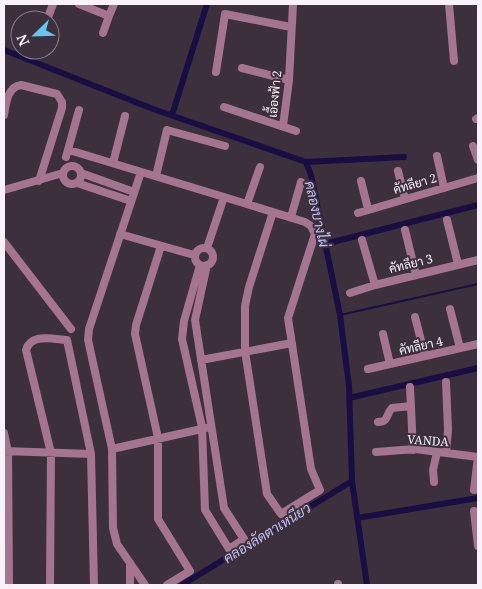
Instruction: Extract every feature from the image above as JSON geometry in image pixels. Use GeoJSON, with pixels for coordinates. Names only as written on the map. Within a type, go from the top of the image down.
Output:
{"type":"FeatureCollection","features":[{"type":"Feature","properties":{"kind":"street"},"geometry":{"type":"LineString","coordinates":[[103,33],[114,4]]}},
{"type":"Feature","properties":{"kind":"street","name":"เอื้องฟ้า 2"},"geometry":{"type":"LineString","coordinates":[[224,107],[283,126],[289,80],[293,4]]}},
{"type":"Feature","properties":{"kind":"street"},"geometry":{"type":"LineString","coordinates":[[449,4],[454,62]]}},
{"type":"Feature","properties":{"kind":"street"},"geometry":{"type":"LineString","coordinates":[[84,5],[109,16]]}},
{"type":"Feature","properties":{"kind":"street"},"geometry":{"type":"LineString","coordinates":[[216,72],[225,14],[291,27]]}},
{"type":"Feature","properties":{"kind":"street"},"geometry":{"type":"LineString","coordinates":[[242,68],[289,80]]}},
{"type":"Feature","properties":{"kind":"street"},"geometry":{"type":"LineString","coordinates":[[4,115],[9,94],[17,85],[58,94],[60,97],[62,108],[39,181]]}},
{"type":"Feature","properties":{"kind":"street"},"geometry":{"type":"LineString","coordinates":[[79,110],[68,153],[113,163],[291,217],[311,226],[315,234],[288,318],[311,469],[320,490],[281,514],[267,494],[246,351],[245,306],[273,212]]}},
{"type":"Feature","properties":{"kind":"street"},"geometry":{"type":"LineString","coordinates":[[113,163],[125,116]]}},
{"type":"Feature","properties":{"kind":"street"},"geometry":{"type":"LineString","coordinates":[[283,126],[296,131]]}},
{"type":"Feature","properties":{"kind":"street"},"geometry":{"type":"LineString","coordinates":[[156,176],[168,130],[225,146]]}},
{"type":"Feature","properties":{"kind":"street"},"geometry":{"type":"LineString","coordinates":[[473,146],[478,160]]}},
{"type":"Feature","properties":{"kind":"street"},"geometry":{"type":"LineString","coordinates":[[436,156],[444,188]]}},
{"type":"Feature","properties":{"kind":"street"},"geometry":{"type":"LineString","coordinates":[[4,190],[63,173],[66,168],[72,165],[78,167],[81,173],[81,178],[77,183]]}},
{"type":"Feature","properties":{"kind":"street"},"geometry":{"type":"LineString","coordinates":[[248,204],[260,167]]}},
{"type":"Feature","properties":{"kind":"street"},"geometry":{"type":"LineString","coordinates":[[398,171],[405,199]]}},
{"type":"Feature","properties":{"kind":"street"},"geometry":{"type":"LineString","coordinates":[[141,172],[89,330],[88,340],[112,449],[113,528],[117,544],[145,585]]}},
{"type":"Feature","properties":{"kind":"street"},"geometry":{"type":"LineString","coordinates":[[63,173],[66,181],[71,184],[77,183],[131,201]]}},
{"type":"Feature","properties":{"kind":"street"},"geometry":{"type":"LineString","coordinates":[[81,173],[134,192]]}},
{"type":"Feature","properties":{"kind":"street","name":"คัทลียา 2"},"geometry":{"type":"LineString","coordinates":[[358,212],[478,178]]}},
{"type":"Feature","properties":{"kind":"street"},"geometry":{"type":"LineString","coordinates":[[361,181],[368,209]]}},
{"type":"Feature","properties":{"kind":"street"},"geometry":{"type":"LineString","coordinates":[[291,217],[301,182]]}},
{"type":"Feature","properties":{"kind":"street"},"geometry":{"type":"LineString","coordinates":[[207,248],[224,197]]}},
{"type":"Feature","properties":{"kind":"street"},"geometry":{"type":"LineString","coordinates":[[447,220],[458,264]]}},
{"type":"Feature","properties":{"kind":"street"},"geometry":{"type":"LineString","coordinates":[[405,230],[416,275]]}},
{"type":"Feature","properties":{"kind":"street"},"geometry":{"type":"LineString","coordinates":[[120,234],[194,255]]}},
{"type":"Feature","properties":{"kind":"street"},"geometry":{"type":"LineString","coordinates":[[362,240],[375,285]]}},
{"type":"Feature","properties":{"kind":"street"},"geometry":{"type":"LineString","coordinates":[[4,242],[71,329]]}},
{"type":"Feature","properties":{"kind":"street"},"geometry":{"type":"LineString","coordinates":[[162,246],[136,325],[135,334],[158,439],[158,519],[190,571],[167,585]]}},
{"type":"Feature","properties":{"kind":"street"},"geometry":{"type":"LineString","coordinates":[[199,248],[207,248],[213,256],[212,262],[203,265],[195,261],[194,255],[199,248]]}},
{"type":"Feature","properties":{"kind":"street","name":"คัทลียา 3"},"geometry":{"type":"LineString","coordinates":[[350,292],[478,260]]}},
{"type":"Feature","properties":{"kind":"street"},"geometry":{"type":"LineString","coordinates":[[203,265],[195,320],[224,508],[244,539],[229,550],[205,510],[202,429],[182,338],[182,330],[203,265]]}},
{"type":"Feature","properties":{"kind":"street"},"geometry":{"type":"LineString","coordinates":[[450,309],[460,348]]}},
{"type":"Feature","properties":{"kind":"street"},"geometry":{"type":"LineString","coordinates":[[415,317],[425,356]]}},
{"type":"Feature","properties":{"kind":"street"},"geometry":{"type":"LineString","coordinates":[[383,334],[390,364]]}},
{"type":"Feature","properties":{"kind":"street"},"geometry":{"type":"LineString","coordinates":[[50,585],[51,453],[26,350],[28,344],[36,338],[67,340],[91,454],[94,585]]}},
{"type":"Feature","properties":{"kind":"street"},"geometry":{"type":"LineString","coordinates":[[201,360],[292,343]]}},
{"type":"Feature","properties":{"kind":"street","name":"คัทลียา 4"},"geometry":{"type":"LineString","coordinates":[[368,369],[478,344]]}},
{"type":"Feature","properties":{"kind":"street"},"geometry":{"type":"LineString","coordinates":[[446,382],[448,430],[446,453]]}},
{"type":"Feature","properties":{"kind":"street"},"geometry":{"type":"LineString","coordinates":[[410,387],[413,450]]}},
{"type":"Feature","properties":{"kind":"street"},"geometry":{"type":"LineString","coordinates":[[378,422],[387,420],[392,408],[411,406]]}},
{"type":"Feature","properties":{"kind":"street"},"geometry":{"type":"LineString","coordinates":[[112,449],[212,426]]}},
{"type":"Feature","properties":{"kind":"street"},"geometry":{"type":"LineString","coordinates":[[4,433],[9,585]]}},
{"type":"Feature","properties":{"kind":"street","name":"VANDA"},"geometry":{"type":"LineString","coordinates":[[376,452],[413,450],[478,457]]}},
{"type":"Feature","properties":{"kind":"street"},"geometry":{"type":"LineString","coordinates":[[6,452],[91,454]]}},
{"type":"Feature","properties":{"kind":"street"},"geometry":{"type":"LineString","coordinates":[[434,482],[433,470],[437,452]]}},
{"type":"Feature","properties":{"kind":"street"},"geometry":{"type":"LineString","coordinates":[[474,490],[478,457]]}},
{"type":"Feature","properties":{"kind":"street"},"geometry":{"type":"LineString","coordinates":[[474,511],[478,546]]}},
{"type":"Feature","properties":{"kind":"street"},"geometry":{"type":"LineString","coordinates":[[130,563],[130,585]]}},
{"type":"Feature","properties":{"kind":"waterway"},"geometry":{"type":"LineString","coordinates":[[172,115],[207,4]]}},
{"type":"Feature","properties":{"kind":"waterway","name":"คลองบางไผ่"},"geometry":{"type":"LineString","coordinates":[[4,50],[153,109],[306,162],[311,175],[340,315],[349,386],[352,481],[367,585]]}},
{"type":"Feature","properties":{"kind":"waterway"},"geometry":{"type":"LineString","coordinates":[[306,162],[404,157]]}},
{"type":"Feature","properties":{"kind":"waterway"},"geometry":{"type":"LineString","coordinates":[[325,244],[478,205]]}},
{"type":"Feature","properties":{"kind":"waterway"},"geometry":{"type":"LineString","coordinates":[[340,315],[478,284]]}},
{"type":"Feature","properties":{"kind":"waterway"},"geometry":{"type":"LineString","coordinates":[[349,398],[478,368]]}},
{"type":"Feature","properties":{"kind":"waterway","name":"คลองลัดตาเหนียว"},"geometry":{"type":"LineString","coordinates":[[182,585],[352,481]]}},
{"type":"Feature","properties":{"kind":"waterway"},"geometry":{"type":"LineString","coordinates":[[357,518],[478,498]]}}]}
